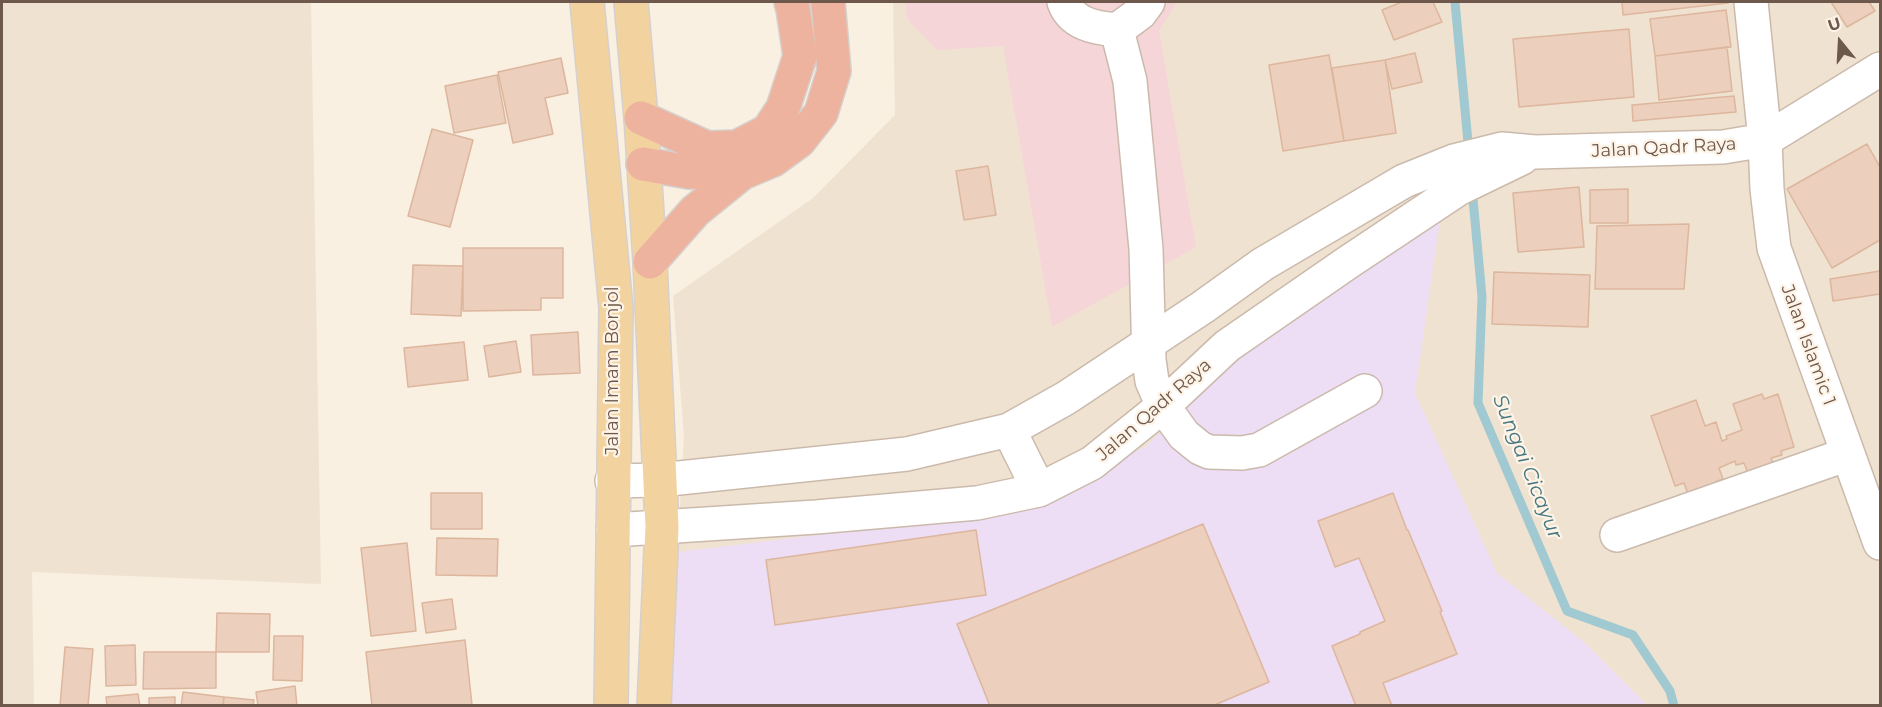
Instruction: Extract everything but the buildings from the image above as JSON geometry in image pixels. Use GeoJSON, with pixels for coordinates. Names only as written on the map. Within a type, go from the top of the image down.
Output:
{"type":"FeatureCollection","features":[{"type":"Feature","properties":{"kind":"highway"},"geometry":{"type":"LineString","coordinates":[[641,118],[707,148],[737,147],[768,131],[783,108],[800,56],[790,2]]}},
{"type":"Feature","properties":{"kind":"highway"},"geometry":{"type":"LineString","coordinates":[[650,262],[695,211],[742,173],[774,160],[799,141],[821,113],[834,71],[828,2]]}},
{"type":"Feature","properties":{"kind":"highway"},"geometry":{"type":"LineString","coordinates":[[643,164],[689,172],[742,173]]}},
{"type":"Feature","properties":{"kind":"main road","name":"Jalan Imam Bonjol"},"geometry":{"type":"LineString","coordinates":[[587,2],[616,308],[612,481],[611,705]]}},
{"type":"Feature","properties":{"kind":"main road","name":"Jalan Imam Bonjol"},"geometry":{"type":"LineString","coordinates":[[631,2],[650,262],[662,527],[654,705]]}},
{"type":"Feature","properties":{"kind":"street"},"geometry":{"type":"LineString","coordinates":[[1064,2],[1067,10],[1077,20],[1097,28],[1117,30],[1140,13],[1148,2]]}},
{"type":"Feature","properties":{"kind":"street","name":"Jalan Islamic 1"},"geometry":{"type":"LineString","coordinates":[[1751,2],[1774,248],[1881,543]]}},
{"type":"Feature","properties":{"kind":"street"},"geometry":{"type":"LineString","coordinates":[[1117,30],[1130,81],[1146,249],[1149,360],[1152,381],[1163,406],[1184,435],[1200,448],[1209,452],[1242,453],[1259,450],[1365,391]]}},
{"type":"Feature","properties":{"kind":"street","name":"Jalan Qadr Raya"},"geometry":{"type":"LineString","coordinates":[[612,481],[660,480],[907,454],[1009,430],[1066,398],[1273,258],[1404,180],[1456,175],[1503,158],[1535,152],[1723,147],[1765,140],[1881,69]]}},
{"type":"Feature","properties":{"kind":"street","name":"Jalan Qadr Raya"},"geometry":{"type":"LineString","coordinates":[[613,530],[816,517],[977,503],[1039,490],[1092,463],[1163,406],[1227,346],[1347,263],[1456,175]]}},
{"type":"Feature","properties":{"kind":"street"},"geometry":{"type":"LineString","coordinates":[[1009,430],[1039,490]]}},
{"type":"Feature","properties":{"kind":"street"},"geometry":{"type":"LineString","coordinates":[[1617,535],[1848,454]]}},
{"type":"Feature","properties":{"kind":"shaded area"},"geometry":{"type":"Polygon","coordinates":[[[2,2],[311,2],[321,584],[32,572],[34,706],[2,705],[2,2]]]}},
{"type":"Feature","properties":{"kind":"shaded area"},"geometry":{"type":"Polygon","coordinates":[[[893,2],[1880,2],[1880,705],[668,706],[684,437],[673,296],[813,198],[895,115],[893,2]]]}},
{"type":"Feature","properties":{"kind":"shaded area"},"geometry":{"type":"Polygon","coordinates":[[[905,2],[1177,2],[1159,31],[1196,247],[1052,327],[1003,46],[937,50],[908,20],[905,2]]]}},
{"type":"Feature","properties":{"kind":"shaded area"},"geometry":{"type":"Polygon","coordinates":[[[1444,192],[1415,393],[1497,573],[1585,643],[1647,705],[668,706],[677,552],[1007,512],[1145,447],[1284,314],[1444,192]]]}},
{"type":"Feature","properties":{"kind":"waterway","name":"Sungai Cicayur"},"geometry":{"type":"LineString","coordinates":[[1455,2],[1469,153]]}},
{"type":"Feature","properties":{"kind":"waterway","name":"Sungai Cicayur"},"geometry":{"type":"LineString","coordinates":[[1472,188],[1482,297],[1478,403],[1567,611],[1633,635],[1670,691],[1674,706]]}}]}
